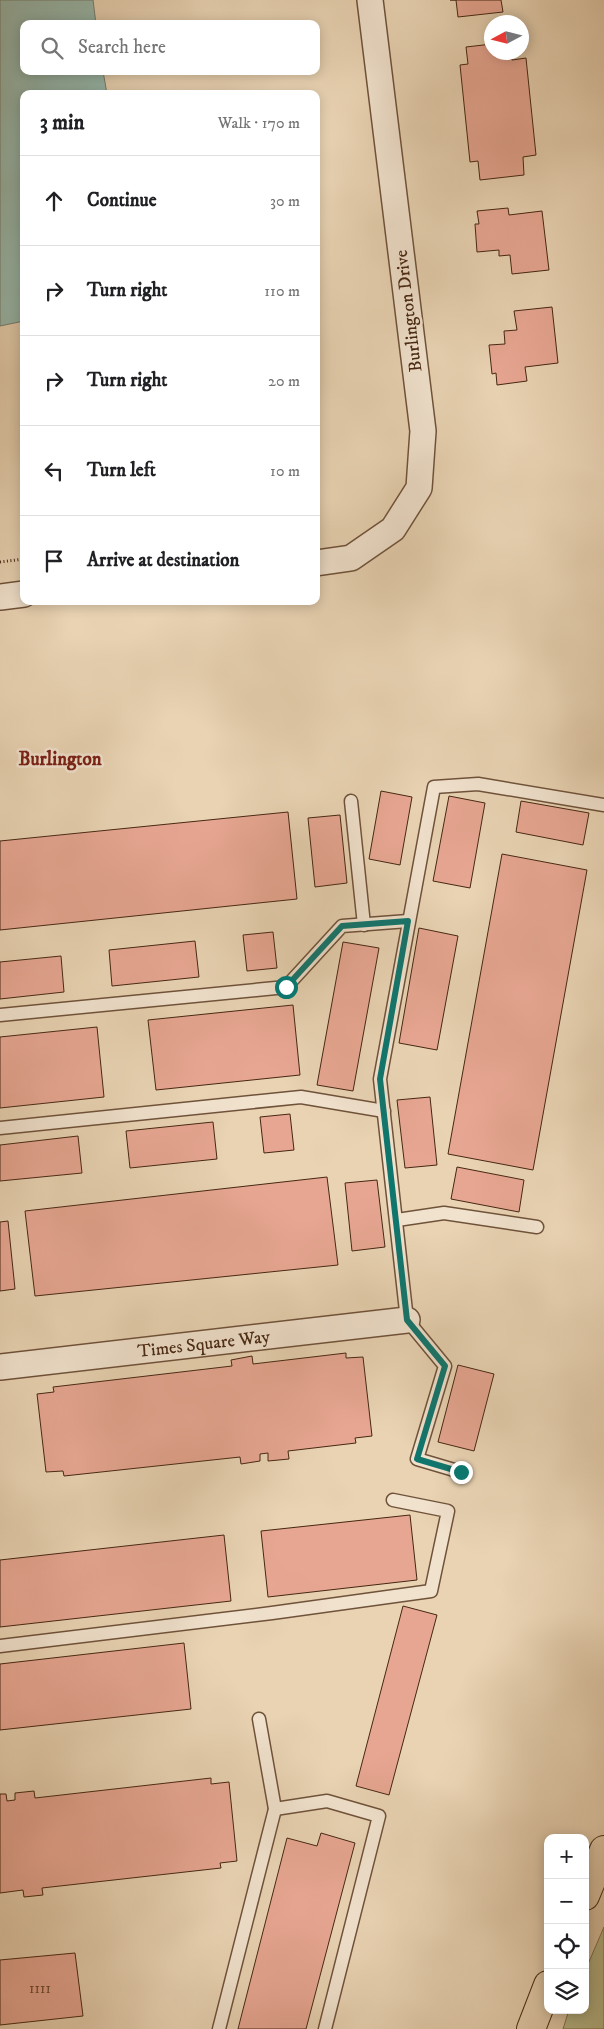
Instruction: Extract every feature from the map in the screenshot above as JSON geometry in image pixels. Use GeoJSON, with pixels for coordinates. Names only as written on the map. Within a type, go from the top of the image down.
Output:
{"type":"FeatureCollection","features":[{"type":"Feature","properties":{"kind":"highway"},"geometry":{"type":"LineString","coordinates":[[589,1886],[604,1850]]}},
{"type":"Feature","properties":{"kind":"highway"},"geometry":{"type":"LineString","coordinates":[[531,2029],[544,1995]]}},
{"type":"Feature","properties":{"kind":"street","name":"Burlington Drive"},"geometry":{"type":"LineString","coordinates":[[320,562],[351,558],[393,529],[419,488],[423,432],[370,0]]}},
{"type":"Feature","properties":{"kind":"street"},"geometry":{"type":"LineString","coordinates":[[0,597],[20,594]]}},
{"type":"Feature","properties":{"kind":"street","name":"Times Square Way"},"geometry":{"type":"LineString","coordinates":[[0,1367],[407,1320]]}},
{"type":"Feature","properties":{"kind":"lane"},"geometry":{"type":"LineString","coordinates":[[461,1472],[417,1459],[445,1366],[407,1320],[380,1079],[434,787],[478,784],[604,804]]}},
{"type":"Feature","properties":{"kind":"lane"},"geometry":{"type":"LineString","coordinates":[[350,801],[364,925]]}},
{"type":"Feature","properties":{"kind":"lane"},"geometry":{"type":"LineString","coordinates":[[0,1015],[286,987],[342,926],[408,921]]}},
{"type":"Feature","properties":{"kind":"lane"},"geometry":{"type":"LineString","coordinates":[[0,1128],[301,1097],[384,1111]]}},
{"type":"Feature","properties":{"kind":"lane"},"geometry":{"type":"LineString","coordinates":[[397,1220],[444,1213],[537,1227]]}},
{"type":"Feature","properties":{"kind":"lane"},"geometry":{"type":"LineString","coordinates":[[0,1646],[272,1613],[431,1590],[448,1511],[393,1500]]}},
{"type":"Feature","properties":{"kind":"lane"},"geometry":{"type":"LineString","coordinates":[[219,2029],[275,1810],[259,1719]]}},
{"type":"Feature","properties":{"kind":"lane"},"geometry":{"type":"LineString","coordinates":[[275,1810],[327,1801],[379,1816],[325,2029]]}},
{"type":"Feature","properties":{"kind":"path"},"geometry":{"type":"LineString","coordinates":[[0,562],[20,560]]}},
{"type":"Feature","properties":{"kind":"green space"},"geometry":{"type":"Polygon","coordinates":[[[604,1927],[604,2029],[563,2029],[568,2014],[589,2014],[589,1962],[604,1927]]]}},
{"type":"Feature","properties":{"kind":"water"},"geometry":{"type":"Polygon","coordinates":[[[0,0],[93,0],[96,20],[20,20],[20,75],[104,75],[106,90],[20,90],[20,322],[0,326],[0,0]]]}},
{"type":"Feature","properties":{"kind":"building"},"geometry":{"type":"Polygon","coordinates":[[[456,0],[501,0],[503,12],[458,17],[456,0]]]}},
{"type":"Feature","properties":{"kind":"building"},"geometry":{"type":"Polygon","coordinates":[[[484,45],[484,60],[526,60],[536,155],[523,157],[524,175],[480,180],[478,161],[470,162],[460,65],[468,64],[466,47],[484,45]]]}},
{"type":"Feature","properties":{"kind":"building"},"geometry":{"type":"Polygon","coordinates":[[[508,208],[509,215],[542,211],[549,270],[512,274],[510,255],[499,256],[499,250],[477,252],[475,224],[479,224],[477,211],[508,208]]]}},
{"type":"Feature","properties":{"kind":"building"},"geometry":{"type":"Polygon","coordinates":[[[552,307],[558,363],[525,367],[527,381],[497,385],[496,373],[492,374],[489,345],[505,344],[504,331],[517,330],[514,311],[552,307]]]}},
{"type":"Feature","properties":{"kind":"building"},"geometry":{"type":"Polygon","coordinates":[[[381,791],[412,797],[400,865],[369,859],[381,791]]]}},
{"type":"Feature","properties":{"kind":"building"},"geometry":{"type":"Polygon","coordinates":[[[449,796],[485,803],[470,888],[433,881],[449,796]]]}},
{"type":"Feature","properties":{"kind":"building"},"geometry":{"type":"Polygon","coordinates":[[[521,801],[589,813],[583,845],[516,832],[521,801]]]}},
{"type":"Feature","properties":{"kind":"building"},"geometry":{"type":"Polygon","coordinates":[[[288,812],[297,899],[0,930],[0,841],[288,812]]]}},
{"type":"Feature","properties":{"kind":"building"},"geometry":{"type":"Polygon","coordinates":[[[340,815],[347,883],[315,887],[308,818],[340,815]]]}},
{"type":"Feature","properties":{"kind":"building"},"geometry":{"type":"Polygon","coordinates":[[[502,854],[587,870],[533,1170],[448,1154],[502,854]]]}},
{"type":"Feature","properties":{"kind":"building"},"geometry":{"type":"Polygon","coordinates":[[[419,928],[458,936],[437,1050],[399,1043],[419,928]]]}},
{"type":"Feature","properties":{"kind":"building"},"geometry":{"type":"Polygon","coordinates":[[[273,932],[277,968],[247,971],[243,935],[273,932]]]}},
{"type":"Feature","properties":{"kind":"building"},"geometry":{"type":"Polygon","coordinates":[[[195,941],[199,977],[112,986],[109,950],[195,941]]]}},
{"type":"Feature","properties":{"kind":"building"},"geometry":{"type":"Polygon","coordinates":[[[343,942],[379,948],[353,1091],[317,1085],[343,942]]]}},
{"type":"Feature","properties":{"kind":"building"},"geometry":{"type":"Polygon","coordinates":[[[61,956],[64,992],[0,999],[0,962],[61,956]]]}},
{"type":"Feature","properties":{"kind":"building"},"geometry":{"type":"Polygon","coordinates":[[[293,1005],[300,1075],[156,1090],[148,1020],[293,1005]]]}},
{"type":"Feature","properties":{"kind":"building"},"geometry":{"type":"Polygon","coordinates":[[[97,1027],[104,1097],[0,1108],[0,1037],[97,1027]]]}},
{"type":"Feature","properties":{"kind":"building"},"geometry":{"type":"Polygon","coordinates":[[[430,1097],[437,1165],[405,1168],[397,1100],[430,1097]]]}},
{"type":"Feature","properties":{"kind":"building"},"geometry":{"type":"Polygon","coordinates":[[[290,1114],[294,1150],[264,1153],[260,1117],[290,1114]]]}},
{"type":"Feature","properties":{"kind":"building"},"geometry":{"type":"Polygon","coordinates":[[[213,1122],[217,1159],[130,1168],[126,1131],[213,1122]]]}},
{"type":"Feature","properties":{"kind":"building"},"geometry":{"type":"Polygon","coordinates":[[[78,1136],[82,1173],[0,1181],[0,1145],[78,1136]]]}},
{"type":"Feature","properties":{"kind":"building"},"geometry":{"type":"Polygon","coordinates":[[[457,1167],[524,1180],[519,1212],[451,1199],[457,1167]]]}},
{"type":"Feature","properties":{"kind":"building"},"geometry":{"type":"Polygon","coordinates":[[[327,1177],[338,1265],[35,1296],[25,1211],[327,1177]]]}},
{"type":"Feature","properties":{"kind":"building"},"geometry":{"type":"Polygon","coordinates":[[[377,1180],[385,1247],[352,1251],[345,1183],[377,1180]]]}},
{"type":"Feature","properties":{"kind":"building"},"geometry":{"type":"Polygon","coordinates":[[[8,1221],[15,1289],[0,1291],[0,1222],[8,1221]]]}},
{"type":"Feature","properties":{"kind":"building"},"geometry":{"type":"Polygon","coordinates":[[[346,1353],[346,1358],[363,1357],[372,1436],[355,1438],[356,1443],[288,1451],[289,1459],[268,1461],[268,1453],[260,1454],[260,1461],[241,1464],[240,1457],[64,1476],[63,1471],[46,1472],[37,1394],[54,1392],[53,1387],[232,1366],[231,1360],[252,1356],[253,1364],[346,1353]]]}},
{"type":"Feature","properties":{"kind":"building"},"geometry":{"type":"Polygon","coordinates":[[[458,1365],[494,1374],[474,1451],[438,1442],[458,1365]]]}},
{"type":"Feature","properties":{"kind":"building"},"geometry":{"type":"Polygon","coordinates":[[[410,1515],[417,1580],[268,1597],[261,1531],[410,1515]]]}},
{"type":"Feature","properties":{"kind":"building"},"geometry":{"type":"Polygon","coordinates":[[[224,1535],[231,1601],[0,1627],[0,1560],[224,1535]]]}},
{"type":"Feature","properties":{"kind":"building"},"geometry":{"type":"Polygon","coordinates":[[[403,1606],[437,1615],[389,1795],[356,1786],[403,1606]]]}},
{"type":"Feature","properties":{"kind":"building"},"geometry":{"type":"Polygon","coordinates":[[[184,1643],[191,1709],[0,1730],[0,1664],[184,1643]]]}},
{"type":"Feature","properties":{"kind":"building"},"geometry":{"type":"Polygon","coordinates":[[[211,1778],[211,1784],[229,1782],[237,1861],[220,1863],[221,1868],[42,1888],[43,1895],[24,1897],[23,1890],[0,1893],[0,1794],[6,1794],[7,1801],[15,1800],[15,1793],[34,1791],[35,1798],[211,1778]]]}},
{"type":"Feature","properties":{"kind":"building"},"geometry":{"type":"Polygon","coordinates":[[[321,1833],[355,1843],[306,2029],[238,2029],[287,1838],[317,1846],[321,1833]]]}},
{"type":"Feature","properties":{"kind":"building"},"geometry":{"type":"Polygon","coordinates":[[[75,1953],[83,2016],[0,2025],[0,1960],[75,1953]]]}},
{"type":"Feature","properties":{"kind":"district","name":"Burlington"},"geometry":{"type":"Point","coordinates":[60,758]}},
{"type":"Feature","properties":{"kind":"route"},"geometry":{"type":"LineString","coordinates":[[286,987],[342,926],[408,921],[380,1079],[407,1320],[445,1366],[417,1459],[461,1472]]}}]}
